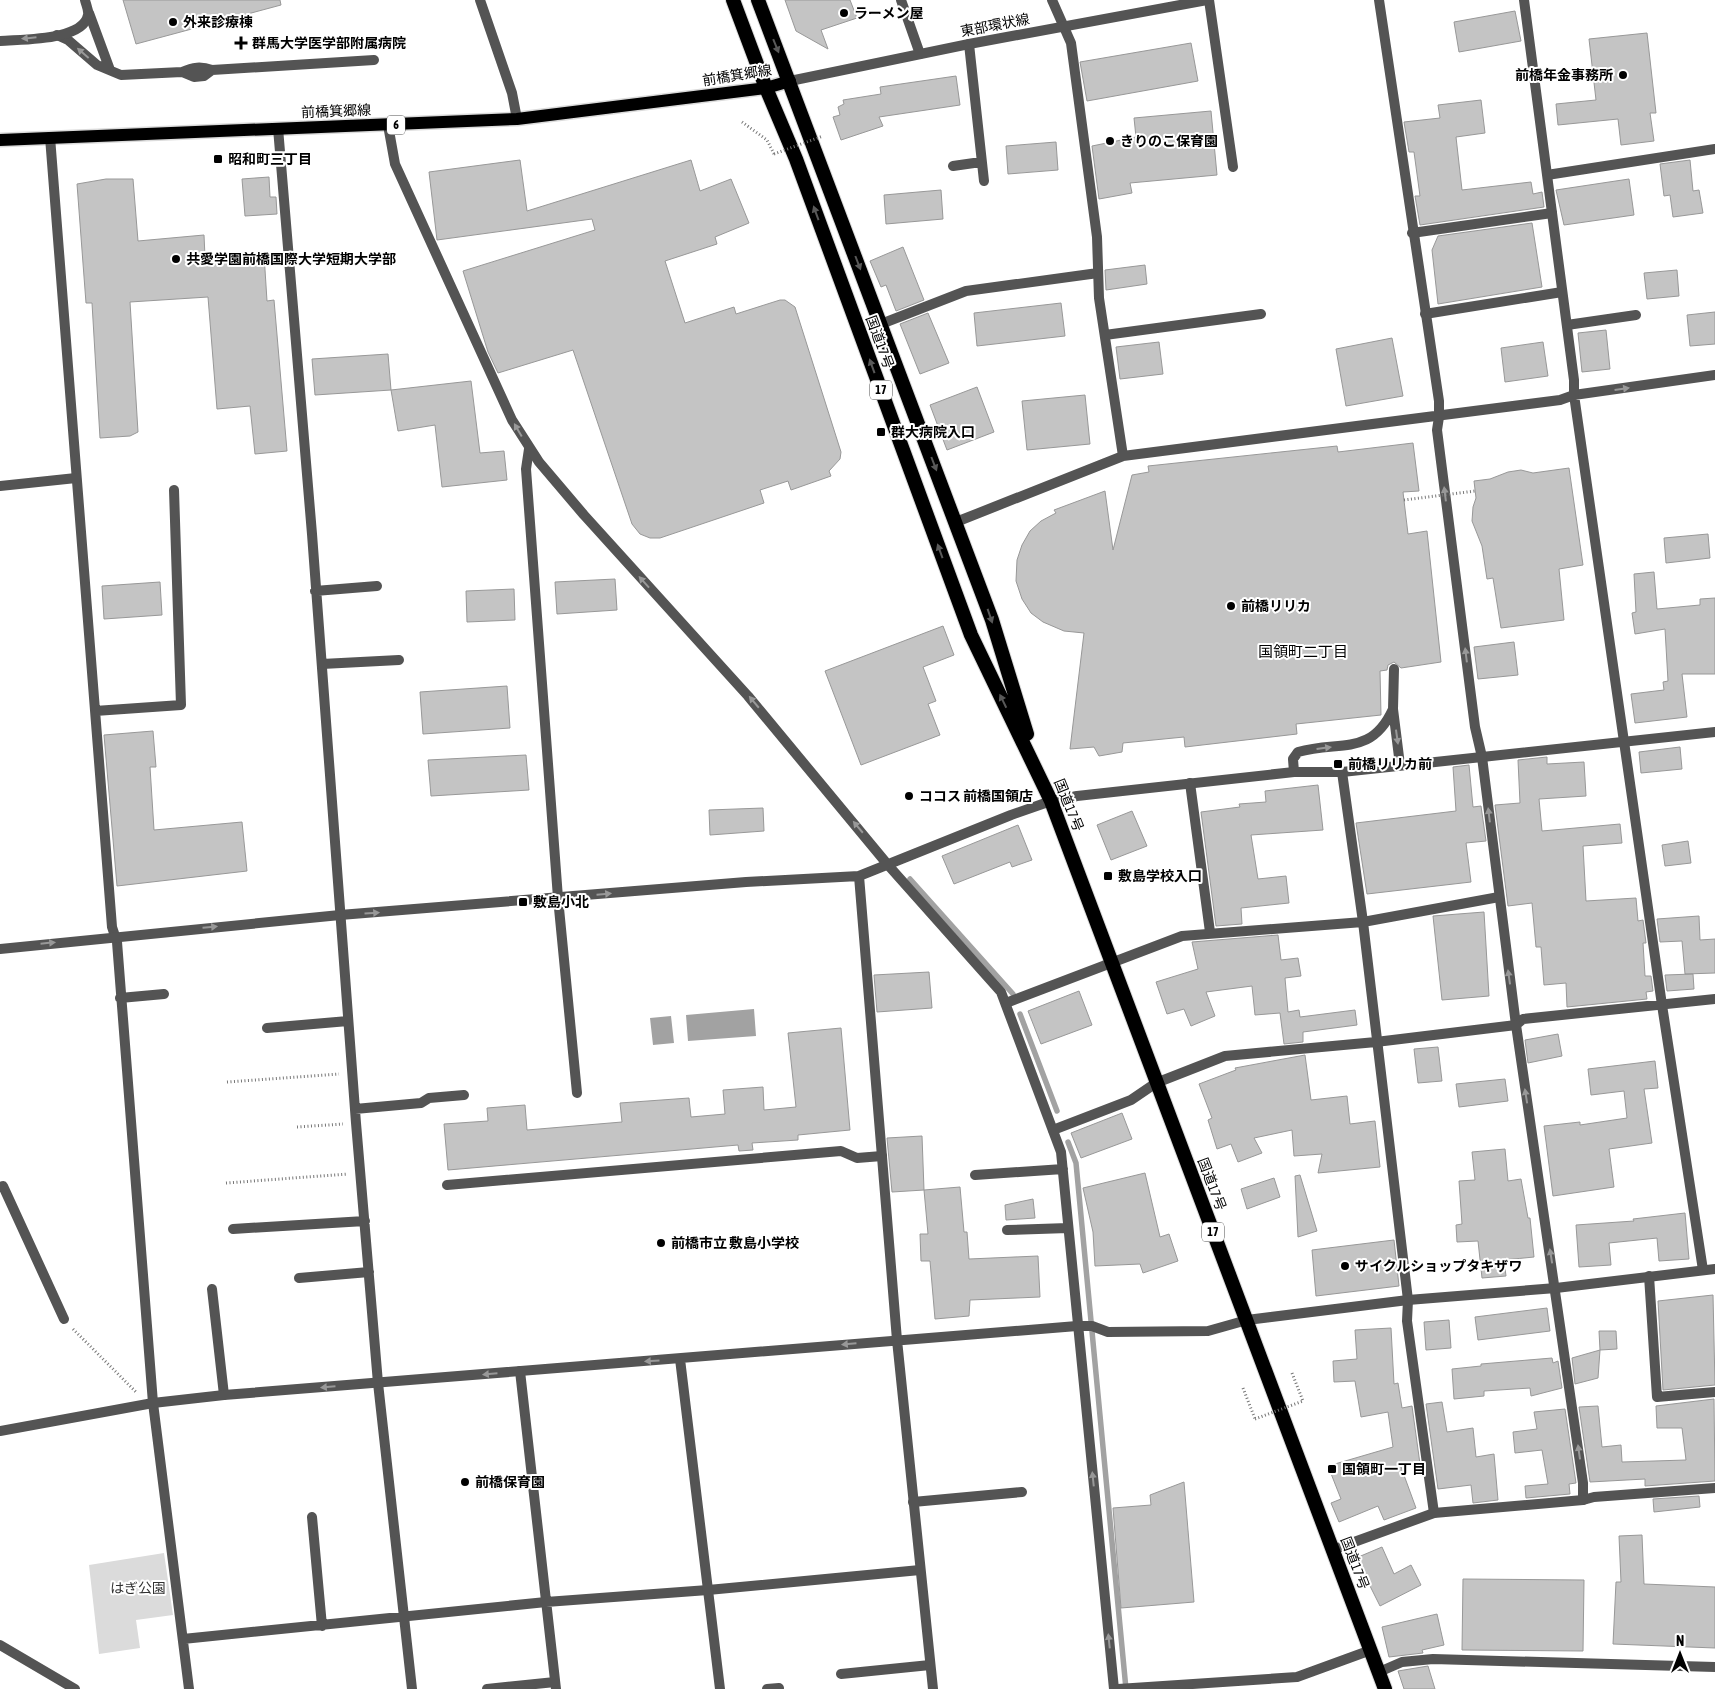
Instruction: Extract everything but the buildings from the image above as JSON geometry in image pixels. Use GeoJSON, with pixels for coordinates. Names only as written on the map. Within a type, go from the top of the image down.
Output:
{"type":"FeatureCollection","features":[{"type":"Feature","properties":{"kind":"highway","name":"国道17号"},"geometry":{"type":"LineString","coordinates":[[733,0],[766,88],[796,158],[971,634],[1051,801],[1110,963],[1247,1320],[1385,1689]]}},
{"type":"Feature","properties":{"kind":"highway","name":"国道17号"},"geometry":{"type":"LineString","coordinates":[[758,0],[992,620],[1040,776]]}},
{"type":"Feature","properties":{"kind":"main road","name":"前橋箕郷線"},"geometry":{"type":"LineString","coordinates":[[0,140],[50,136],[517,119],[766,88],[790,81]]}},
{"type":"Feature","properties":{"kind":"street"},"geometry":{"type":"LineString","coordinates":[[85,0],[110,70]]}},
{"type":"Feature","properties":{"kind":"street"},"geometry":{"type":"LineString","coordinates":[[480,0],[512,93],[517,119]]}},
{"type":"Feature","properties":{"kind":"street"},"geometry":{"type":"LineString","coordinates":[[901,0],[920,54]]}},
{"type":"Feature","properties":{"kind":"street"},"geometry":{"type":"LineString","coordinates":[[1052,0],[1071,43],[1097,237],[1098,273],[1104,335],[1123,456]]}},
{"type":"Feature","properties":{"kind":"street"},"geometry":{"type":"LineString","coordinates":[[1208,0],[1233,167]]}},
{"type":"Feature","properties":{"kind":"street","name":"東部環状線"},"geometry":{"type":"LineString","coordinates":[[790,81],[969,44],[1208,0]]}},
{"type":"Feature","properties":{"kind":"street"},"geometry":{"type":"LineString","coordinates":[[1380,0],[1412,233],[1439,401],[1437,430],[1440,459],[1475,726],[1482,757],[1516,1025],[1556,1288],[1583,1483],[1582,1500]]}},
{"type":"Feature","properties":{"kind":"street"},"geometry":{"type":"LineString","coordinates":[[1524,0],[1574,380],[1574,395],[1626,742],[1662,1005],[1703,1270]]}},
{"type":"Feature","properties":{"kind":"street"},"geometry":{"type":"LineString","coordinates":[[0,41],[58,35],[78,30],[85,24],[89,13]]}},
{"type":"Feature","properties":{"kind":"street"},"geometry":{"type":"LineString","coordinates":[[58,35],[68,40],[97,65],[121,75],[182,72],[192,67],[204,67],[212,70],[374,60]]}},
{"type":"Feature","properties":{"kind":"street"},"geometry":{"type":"LineString","coordinates":[[969,44],[984,181]]}},
{"type":"Feature","properties":{"kind":"street"},"geometry":{"type":"LineString","coordinates":[[388,125],[395,164],[512,420],[529,449],[584,515],[748,696],[888,865],[993,982],[1006,1003],[1053,1130],[1063,1169],[1114,1689]]}},
{"type":"Feature","properties":{"kind":"street"},"geometry":{"type":"LineString","coordinates":[[278,128],[378,1383],[412,1689]]}},
{"type":"Feature","properties":{"kind":"street"},"geometry":{"type":"LineString","coordinates":[[50,136],[76,478],[153,1403],[190,1689]]}},
{"type":"Feature","properties":{"kind":"street"},"geometry":{"type":"LineString","coordinates":[[1547,175],[1715,149]]}},
{"type":"Feature","properties":{"kind":"street"},"geometry":{"type":"LineString","coordinates":[[953,166],[981,162]]}},
{"type":"Feature","properties":{"kind":"street"},"geometry":{"type":"LineString","coordinates":[[1412,233],[1552,213]]}},
{"type":"Feature","properties":{"kind":"street"},"geometry":{"type":"LineString","coordinates":[[881,324],[966,291],[1098,273]]}},
{"type":"Feature","properties":{"kind":"street"},"geometry":{"type":"LineString","coordinates":[[1425,314],[1562,292]]}},
{"type":"Feature","properties":{"kind":"street"},"geometry":{"type":"LineString","coordinates":[[1104,335],[1261,314]]}},
{"type":"Feature","properties":{"kind":"street"},"geometry":{"type":"LineString","coordinates":[[1567,325],[1636,315]]}},
{"type":"Feature","properties":{"kind":"street"},"geometry":{"type":"LineString","coordinates":[[956,522],[1123,456],[1439,417],[1715,375]]}},
{"type":"Feature","properties":{"kind":"street"},"geometry":{"type":"LineString","coordinates":[[529,449],[526,470],[558,898],[577,1093]]}},
{"type":"Feature","properties":{"kind":"street"},"geometry":{"type":"LineString","coordinates":[[0,486],[76,478]]}},
{"type":"Feature","properties":{"kind":"street"},"geometry":{"type":"LineString","coordinates":[[95,711],[181,705],[174,490]]}},
{"type":"Feature","properties":{"kind":"street"},"geometry":{"type":"LineString","coordinates":[[316,590],[378,586]]}},
{"type":"Feature","properties":{"kind":"street"},"geometry":{"type":"LineString","coordinates":[[322,664],[399,660]]}},
{"type":"Feature","properties":{"kind":"street"},"geometry":{"type":"LineString","coordinates":[[1394,669],[1393,709],[1400,765]]}},
{"type":"Feature","properties":{"kind":"street"},"geometry":{"type":"LineString","coordinates":[[1294,772],[1293,759],[1298,752],[1366,741],[1378,734],[1386,724],[1393,709]]}},
{"type":"Feature","properties":{"kind":"street"},"geometry":{"type":"LineString","coordinates":[[0,949],[115,936],[340,916],[746,882],[859,876],[1011,815],[1051,801],[1294,772],[1342,772],[1715,732]]}},
{"type":"Feature","properties":{"kind":"street"},"geometry":{"type":"LineString","coordinates":[[1342,772],[1408,1300],[1407,1321],[1434,1513]]}},
{"type":"Feature","properties":{"kind":"street"},"geometry":{"type":"LineString","coordinates":[[1190,783],[1210,932]]}},
{"type":"Feature","properties":{"kind":"street"},"geometry":{"type":"LineString","coordinates":[[859,876],[898,1340],[933,1689]]}},
{"type":"Feature","properties":{"kind":"street"},"geometry":{"type":"LineString","coordinates":[[1006,1003],[1175,938],[1210,932],[1362,922],[1499,898]]}},
{"type":"Feature","properties":{"kind":"street"},"geometry":{"type":"LineString","coordinates":[[120,998],[164,994]]}},
{"type":"Feature","properties":{"kind":"street"},"geometry":{"type":"LineString","coordinates":[[1053,1130],[1131,1100],[1156,1083],[1225,1056],[1376,1042],[1516,1025],[1523,1019],[1715,999]]}},
{"type":"Feature","properties":{"kind":"street"},"geometry":{"type":"LineString","coordinates":[[267,1028],[348,1021]]}},
{"type":"Feature","properties":{"kind":"street"},"geometry":{"type":"LineString","coordinates":[[356,1109],[421,1103],[429,1098],[464,1095]]}},
{"type":"Feature","properties":{"kind":"street"},"geometry":{"type":"LineString","coordinates":[[447,1184],[841,1151],[857,1158],[882,1156]]}},
{"type":"Feature","properties":{"kind":"street"},"geometry":{"type":"LineString","coordinates":[[975,1175],[1063,1169]]}},
{"type":"Feature","properties":{"kind":"street"},"geometry":{"type":"LineString","coordinates":[[0,1187],[3,1186],[64,1319]]}},
{"type":"Feature","properties":{"kind":"street"},"geometry":{"type":"LineString","coordinates":[[233,1229],[365,1221]]}},
{"type":"Feature","properties":{"kind":"street"},"geometry":{"type":"LineString","coordinates":[[1007,1230],[1068,1228]]}},
{"type":"Feature","properties":{"kind":"street"},"geometry":{"type":"LineString","coordinates":[[0,1432],[153,1403],[224,1395],[1077,1326],[1092,1326],[1108,1332],[1208,1331],[1247,1320],[1408,1300],[1556,1288],[1715,1269]]}},
{"type":"Feature","properties":{"kind":"street"},"geometry":{"type":"LineString","coordinates":[[299,1278],[369,1272]]}},
{"type":"Feature","properties":{"kind":"street"},"geometry":{"type":"LineString","coordinates":[[1649,1276],[1657,1397],[1715,1392]]}},
{"type":"Feature","properties":{"kind":"street"},"geometry":{"type":"LineString","coordinates":[[212,1289],[224,1395]]}},
{"type":"Feature","properties":{"kind":"street"},"geometry":{"type":"LineString","coordinates":[[680,1359],[720,1689]]}},
{"type":"Feature","properties":{"kind":"street"},"geometry":{"type":"LineString","coordinates":[[487,1689],[555,1685],[520,1371]]}},
{"type":"Feature","properties":{"kind":"street"},"geometry":{"type":"LineString","coordinates":[[1332,1550],[1434,1513],[1582,1500],[1594,1497],[1715,1488]]}},
{"type":"Feature","properties":{"kind":"street"},"geometry":{"type":"LineString","coordinates":[[913,1502],[1022,1492]]}},
{"type":"Feature","properties":{"kind":"street"},"geometry":{"type":"LineString","coordinates":[[312,1517],[322,1626]]}},
{"type":"Feature","properties":{"kind":"street"},"geometry":{"type":"LineString","coordinates":[[184,1639],[405,1618],[546,1602],[708,1590],[920,1570]]}},
{"type":"Feature","properties":{"kind":"street"},"geometry":{"type":"LineString","coordinates":[[0,1645],[76,1689]]}},
{"type":"Feature","properties":{"kind":"street"},"geometry":{"type":"LineString","coordinates":[[1119,1689],[1246,1685],[1297,1677],[1371,1650]]}},
{"type":"Feature","properties":{"kind":"street"},"geometry":{"type":"LineString","coordinates":[[1379,1672],[1402,1662],[1433,1659],[1715,1667]]}},
{"type":"Feature","properties":{"kind":"street"},"geometry":{"type":"LineString","coordinates":[[841,1674],[930,1664]]}},
{"type":"Feature","properties":{"kind":"street"},"geometry":{"type":"LineString","coordinates":[[767,1689],[779,1688]]}},
{"type":"Feature","properties":{"kind":"path"},"geometry":{"type":"LineString","coordinates":[[742,122],[767,140],[774,154],[823,136]]}},
{"type":"Feature","properties":{"kind":"path"},"geometry":{"type":"LineString","coordinates":[[1404,500],[1476,492]]}},
{"type":"Feature","properties":{"kind":"path"},"geometry":{"type":"LineString","coordinates":[[227,1082],[352,1073]]}},
{"type":"Feature","properties":{"kind":"path"},"geometry":{"type":"LineString","coordinates":[[297,1127],[356,1123]]}},
{"type":"Feature","properties":{"kind":"path"},"geometry":{"type":"LineString","coordinates":[[226,1183],[361,1173]]}},
{"type":"Feature","properties":{"kind":"path"},"geometry":{"type":"LineString","coordinates":[[64,1319],[139,1395],[153,1403]]}},
{"type":"Feature","properties":{"kind":"path"},"geometry":{"type":"LineString","coordinates":[[1244,1388],[1255,1419],[1303,1401],[1292,1372]]}},
{"type":"Feature","properties":{"kind":"green space","name":"はぎ公園"},"geometry":{"type":"Polygon","coordinates":[[[164,1553],[173,1615],[136,1620],[140,1648],[99,1654],[89,1565],[164,1553]]]}},
{"type":"Feature","properties":{"kind":"shaded area"},"geometry":{"type":"Polygon","coordinates":[[[754,1009],[756,1036],[688,1041],[686,1015],[754,1009]]]}},
{"type":"Feature","properties":{"kind":"shaded area"},"geometry":{"type":"Polygon","coordinates":[[[671,1016],[674,1043],[653,1045],[650,1018],[671,1016]]]}},
{"type":"Feature","properties":{"kind":"waterway"},"geometry":{"type":"LineString","coordinates":[[910,879],[1013,994]]}},
{"type":"Feature","properties":{"kind":"waterway"},"geometry":{"type":"LineString","coordinates":[[1020,1014],[1057,1111]]}},
{"type":"Feature","properties":{"kind":"waterway"},"geometry":{"type":"LineString","coordinates":[[1068,1142],[1076,1163],[1126,1689]]}},
{"type":"Feature","properties":{"kind":"place","name":"ラーメン屋"},"geometry":{"type":"Point","coordinates":[844,13]}},
{"type":"Feature","properties":{"kind":"place","name":"外来診療棟"},"geometry":{"type":"Point","coordinates":[173,22]}},
{"type":"Feature","properties":{"kind":"place","name":"群馬大学医学部附属病院"},"geometry":{"type":"Point","coordinates":[241,43]}},
{"type":"Feature","properties":{"kind":"place","name":"前橋年金事務所"},"geometry":{"type":"Point","coordinates":[1623,75]}},
{"type":"Feature","properties":{"kind":"place","name":"きりのこ保育園"},"geometry":{"type":"Point","coordinates":[1110,141]}},
{"type":"Feature","properties":{"kind":"place","name":"昭和町三丁目"},"geometry":{"type":"Point","coordinates":[218,159]}},
{"type":"Feature","properties":{"kind":"place","name":"共愛学園前橋国際大学短期大学部"},"geometry":{"type":"Point","coordinates":[176,259]}},
{"type":"Feature","properties":{"kind":"place","name":"群大病院入口"},"geometry":{"type":"Point","coordinates":[881,432]}},
{"type":"Feature","properties":{"kind":"place","name":"前橋リリカ"},"geometry":{"type":"Point","coordinates":[1231,606]}},
{"type":"Feature","properties":{"kind":"place","name":"前橋リリカ前"},"geometry":{"type":"Point","coordinates":[1338,764]}},
{"type":"Feature","properties":{"kind":"place","name":"ココス 前橋国領店"},"geometry":{"type":"Point","coordinates":[909,796]}},
{"type":"Feature","properties":{"kind":"place","name":"敷島学校入口"},"geometry":{"type":"Point","coordinates":[1108,876]}},
{"type":"Feature","properties":{"kind":"place","name":"敷島小北"},"geometry":{"type":"Point","coordinates":[523,902]}},
{"type":"Feature","properties":{"kind":"place","name":"前橋市立 敷島小学校"},"geometry":{"type":"Point","coordinates":[661,1243]}},
{"type":"Feature","properties":{"kind":"place","name":"サイクルショップタキザワ"},"geometry":{"type":"Point","coordinates":[1345,1266]}},
{"type":"Feature","properties":{"kind":"place","name":"国領町一丁目"},"geometry":{"type":"Point","coordinates":[1332,1469]}},
{"type":"Feature","properties":{"kind":"place","name":"前橋保育園"},"geometry":{"type":"Point","coordinates":[465,1482]}},
{"type":"Feature","properties":{"kind":"district","name":"国領町二丁目"},"geometry":{"type":"Point","coordinates":[1303,652]}}]}
